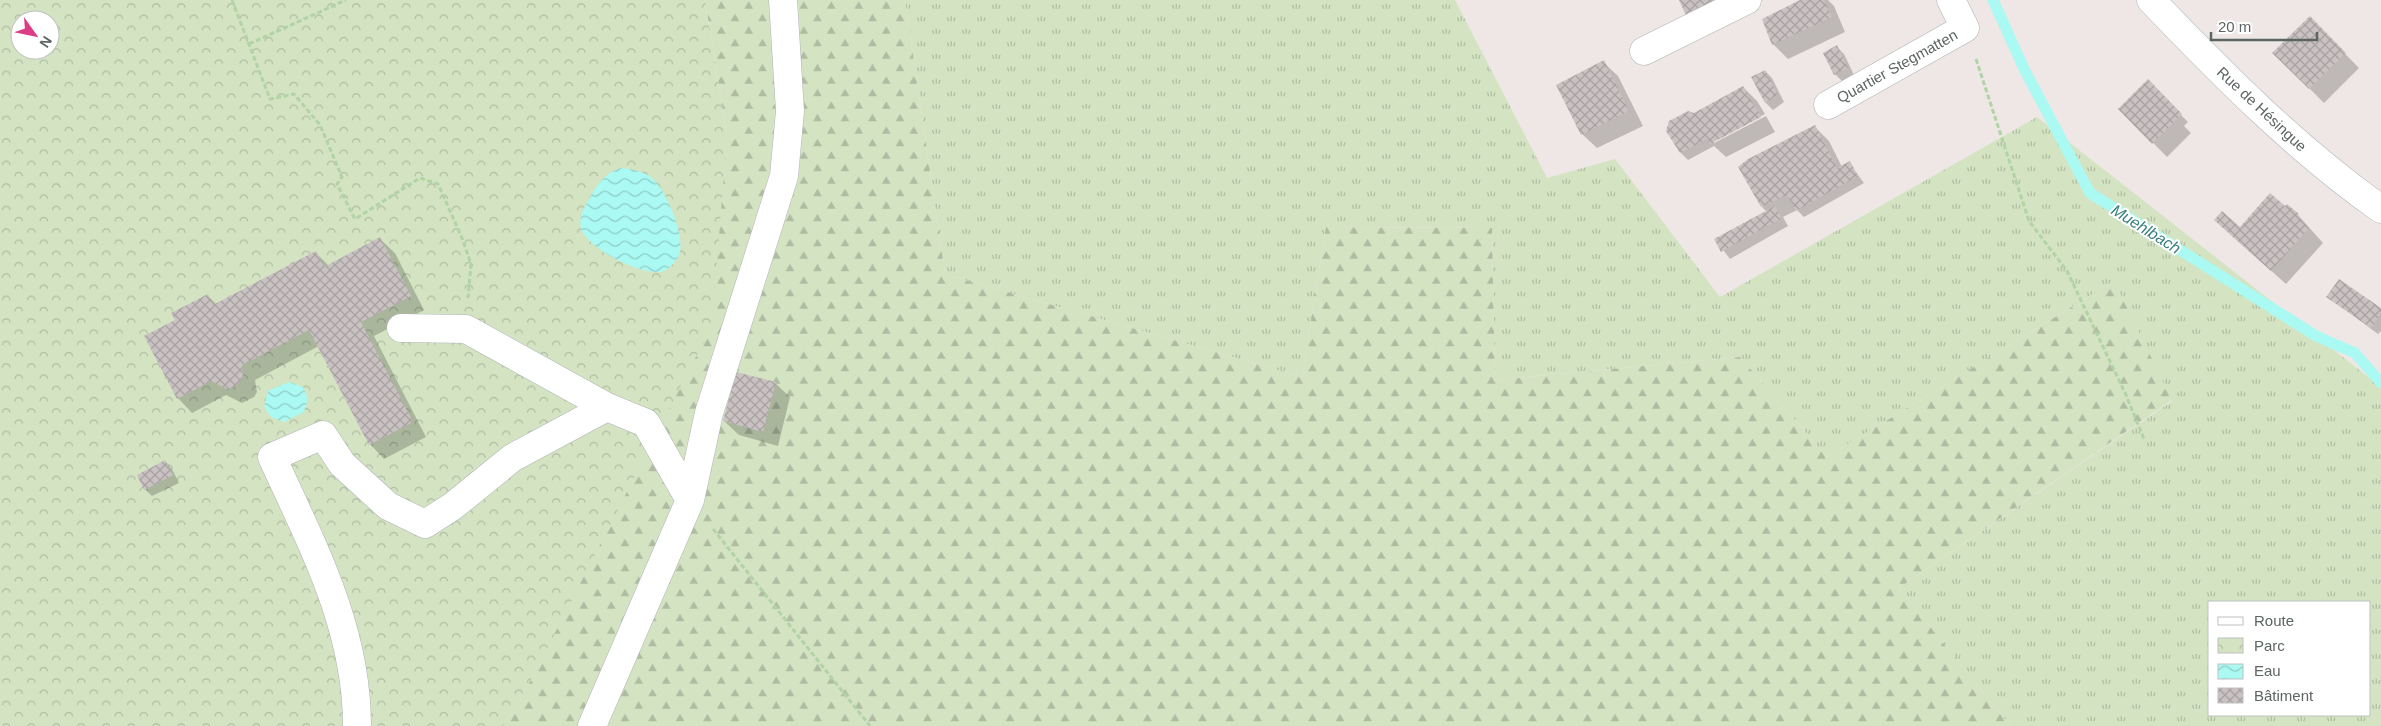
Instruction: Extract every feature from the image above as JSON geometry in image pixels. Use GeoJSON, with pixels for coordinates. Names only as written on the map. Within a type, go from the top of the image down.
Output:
{"type":"FeatureCollection","features":[{"type":"Feature","properties":{"kind":"street"},"geometry":{"type":"LineString","coordinates":[[592,726],[690,500],[709,413],[784,176],[790,111],[783,0]]}},
{"type":"Feature","properties":{"kind":"street"},"geometry":{"type":"LineString","coordinates":[[1644,51],[1747,0]]}},
{"type":"Feature","properties":{"kind":"street","name":"Quartier Stegmatten"},"geometry":{"type":"LineString","coordinates":[[1828,105],[1965,28],[1951,0]]}},
{"type":"Feature","properties":{"kind":"street","name":"Rue de Hésingue"},"geometry":{"type":"LineString","coordinates":[[2151,0],[2205,56],[2285,132],[2381,209]]}},
{"type":"Feature","properties":{"kind":"street"},"geometry":{"type":"LineString","coordinates":[[401,328],[466,328],[607,407],[646,423],[690,500]]}},
{"type":"Feature","properties":{"kind":"street"},"geometry":{"type":"LineString","coordinates":[[357,726],[357,695],[346,635],[334,595],[272,457],[323,435],[342,464],[388,506],[425,524],[454,506],[512,458],[607,407]]}},
{"type":"Feature","properties":{"kind":"path"},"geometry":{"type":"LineString","coordinates":[[232,0],[270,99],[294,94],[320,125],[342,177],[336,184],[355,219],[420,178],[438,184],[462,238],[471,264],[466,328]]}},
{"type":"Feature","properties":{"kind":"path"},"geometry":{"type":"LineString","coordinates":[[249,44],[346,0]]}},
{"type":"Feature","properties":{"kind":"path"},"geometry":{"type":"LineString","coordinates":[[1965,28],[1994,109],[2030,221],[2067,271],[2126,395],[2144,439]]}},
{"type":"Feature","properties":{"kind":"path"},"geometry":{"type":"LineString","coordinates":[[690,500],[870,726]]}},
{"type":"Feature","properties":{"kind":"green space"},"geometry":{"type":"Polygon","coordinates":[[[0,0],[705,0],[727,135],[712,325],[533,676],[503,726],[0,726],[0,0]]]}},
{"type":"Feature","properties":{"kind":"green space"},"geometry":{"type":"Polygon","coordinates":[[[705,0],[905,0],[945,274],[1302,377],[1326,227],[1492,228],[1495,380],[1740,357],[1827,457],[2114,281],[2172,400],[1899,588],[2010,726],[503,726],[533,676],[727,135],[705,0]]]}},
{"type":"Feature","properties":{"kind":"green space"},"geometry":{"type":"Polygon","coordinates":[[[905,0],[1455,0],[1547,178],[1615,159],[1720,297],[2037,117],[2381,387],[2381,726],[2010,726],[1899,588],[2172,401],[2114,281],[1827,457],[1740,357],[1495,380],[1492,228],[1326,227],[1302,377],[945,274],[905,0]]]}},
{"type":"Feature","properties":{"kind":"water"},"geometry":{"type":"Polygon","coordinates":[[[620,168],[639,171],[647,175],[660,187],[670,205],[678,227],[680,247],[676,260],[669,268],[663,271],[651,272],[615,259],[593,244],[585,236],[581,228],[580,219],[596,187],[602,179],[620,168]]]}},
{"type":"Feature","properties":{"kind":"water"},"geometry":{"type":"Polygon","coordinates":[[[289,382],[303,387],[308,399],[304,412],[284,422],[271,417],[264,406],[268,391],[289,382]]]}},
{"type":"Feature","properties":{"kind":"building"},"geometry":{"type":"Polygon","coordinates":[[[1679,0],[1729,0],[1688,20],[1679,0]]]}},
{"type":"Feature","properties":{"kind":"building"},"geometry":{"type":"Polygon","coordinates":[[[1800,0],[1824,0],[1832,17],[1772,45],[1762,19],[1800,0]]]}},
{"type":"Feature","properties":{"kind":"building"},"geometry":{"type":"Polygon","coordinates":[[[2310,16],[2346,53],[2309,89],[2272,53],[2310,16]]]}},
{"type":"Feature","properties":{"kind":"building"},"geometry":{"type":"Polygon","coordinates":[[[1837,45],[1848,68],[1834,75],[1823,53],[1837,45]]]}},
{"type":"Feature","properties":{"kind":"building"},"geometry":{"type":"Polygon","coordinates":[[[1604,60],[1629,111],[1581,135],[1556,85],[1604,60]]]}},
{"type":"Feature","properties":{"kind":"building"},"geometry":{"type":"Polygon","coordinates":[[[1765,70],[1778,95],[1765,103],[1751,77],[1765,70]]]}},
{"type":"Feature","properties":{"kind":"building"},"geometry":{"type":"Polygon","coordinates":[[[2148,79],[2182,114],[2152,144],[2118,109],[2148,79]]]}},
{"type":"Feature","properties":{"kind":"building"},"geometry":{"type":"Polygon","coordinates":[[[1743,86],[1761,117],[1710,144],[1707,139],[1680,153],[1666,131],[1669,121],[1688,111],[1694,113],[1743,86]]]}},
{"type":"Feature","properties":{"kind":"building"},"geometry":{"type":"Polygon","coordinates":[[[1815,125],[1837,168],[1850,161],[1858,176],[1796,211],[1787,195],[1761,207],[1738,167],[1748,159],[1815,125]]]}},
{"type":"Feature","properties":{"kind":"building"},"geometry":{"type":"Polygon","coordinates":[[[2270,193],[2285,206],[2287,204],[2299,214],[2297,216],[2309,228],[2271,271],[2214,220],[2222,211],[2240,227],[2270,193]]]}},
{"type":"Feature","properties":{"kind":"building"},"geometry":{"type":"Polygon","coordinates":[[[1775,206],[1782,218],[1721,252],[1714,239],[1775,206]]]}},
{"type":"Feature","properties":{"kind":"building"},"geometry":{"type":"Polygon","coordinates":[[[380,237],[411,296],[361,322],[413,422],[369,445],[309,330],[242,365],[243,377],[236,386],[227,389],[211,381],[177,399],[144,336],[175,320],[171,313],[208,294],[213,305],[316,251],[324,267],[380,237]]]}},
{"type":"Feature","properties":{"kind":"building"},"geometry":{"type":"Polygon","coordinates":[[[2339,279],[2381,308],[2381,313],[2371,328],[2326,297],[2339,279]]]}},
{"type":"Feature","properties":{"kind":"building"},"geometry":{"type":"Polygon","coordinates":[[[736,372],[776,382],[763,432],[723,421],[736,372]]]}},
{"type":"Feature","properties":{"kind":"building"},"geometry":{"type":"Polygon","coordinates":[[[165,460],[173,475],[144,490],[137,475],[165,460]]]}},
{"type":"Feature","properties":{"kind":"waterway","name":"Muehlbach"},"geometry":{"type":"LineString","coordinates":[[1993,0],[2025,71],[2090,193],[2316,336],[2355,353],[2381,383]]}}]}
